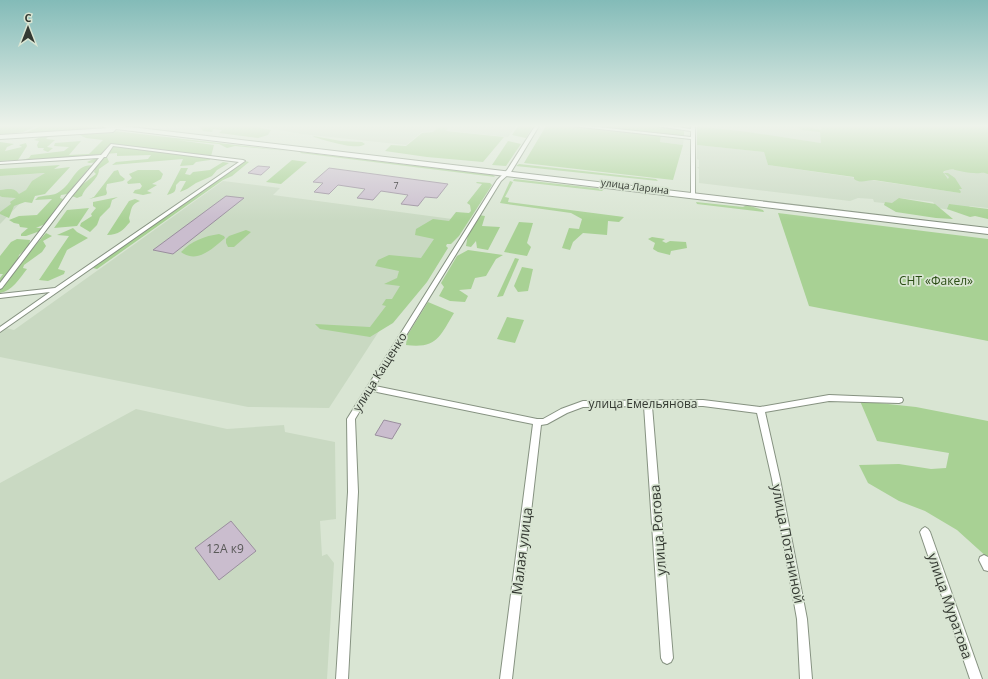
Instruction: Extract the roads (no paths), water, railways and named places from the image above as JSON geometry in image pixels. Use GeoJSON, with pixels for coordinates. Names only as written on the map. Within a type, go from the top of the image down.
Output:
{"type":"FeatureCollection","features":[{"type":"Feature","properties":{"kind":"main road","name":"улица Ларина"},"geometry":{"type":"LineString","coordinates":[[390,158],[988,231]]}},
{"type":"Feature","properties":{"kind":"main road","name":"улица Ларина"},"geometry":{"type":"LineString","coordinates":[[692,195],[988,228]]}},
{"type":"Feature","properties":{"kind":"street"},"geometry":{"type":"LineString","coordinates":[[0,163],[79,158]]}},
{"type":"Feature","properties":{"kind":"street"},"geometry":{"type":"LineString","coordinates":[[0,287],[70,195],[103,158]]}},
{"type":"Feature","properties":{"kind":"street"},"geometry":{"type":"LineString","coordinates":[[0,330],[243,161],[216,158]]}},
{"type":"Feature","properties":{"kind":"street","name":"улица Кащенко"},"geometry":{"type":"LineString","coordinates":[[342,679],[353,492],[351,419],[499,180],[507,172],[516,158]]}},
{"type":"Feature","properties":{"kind":"street"},"geometry":{"type":"LineString","coordinates":[[692,158],[692,195]]}},
{"type":"Feature","properties":{"kind":"street"},"geometry":{"type":"LineString","coordinates":[[0,296],[56,290]]}},
{"type":"Feature","properties":{"kind":"street"},"geometry":{"type":"LineString","coordinates":[[370,388],[537,422]]}},
{"type":"Feature","properties":{"kind":"street","name":"улица Емельянова"},"geometry":{"type":"LineString","coordinates":[[537,422],[544,422],[564,411],[584,404],[703,403],[760,410],[829,398],[899,400]]}},
{"type":"Feature","properties":{"kind":"street","name":"улица Рогова"},"geometry":{"type":"LineString","coordinates":[[648,403],[667,658]]}},
{"type":"Feature","properties":{"kind":"street","name":"улица Потаниной"},"geometry":{"type":"LineString","coordinates":[[760,410],[776,479],[802,619],[806,679]]}},
{"type":"Feature","properties":{"kind":"street","name":"Малая улица"},"geometry":{"type":"LineString","coordinates":[[506,679],[537,422]]}},
{"type":"Feature","properties":{"kind":"street","name":"улица Муратова"},"geometry":{"type":"LineString","coordinates":[[925,532],[976,679]]}},
{"type":"Feature","properties":{"kind":"park label","name":"СНТ «Факел»"},"geometry":{"type":"Point","coordinates":[936,281]}}]}
